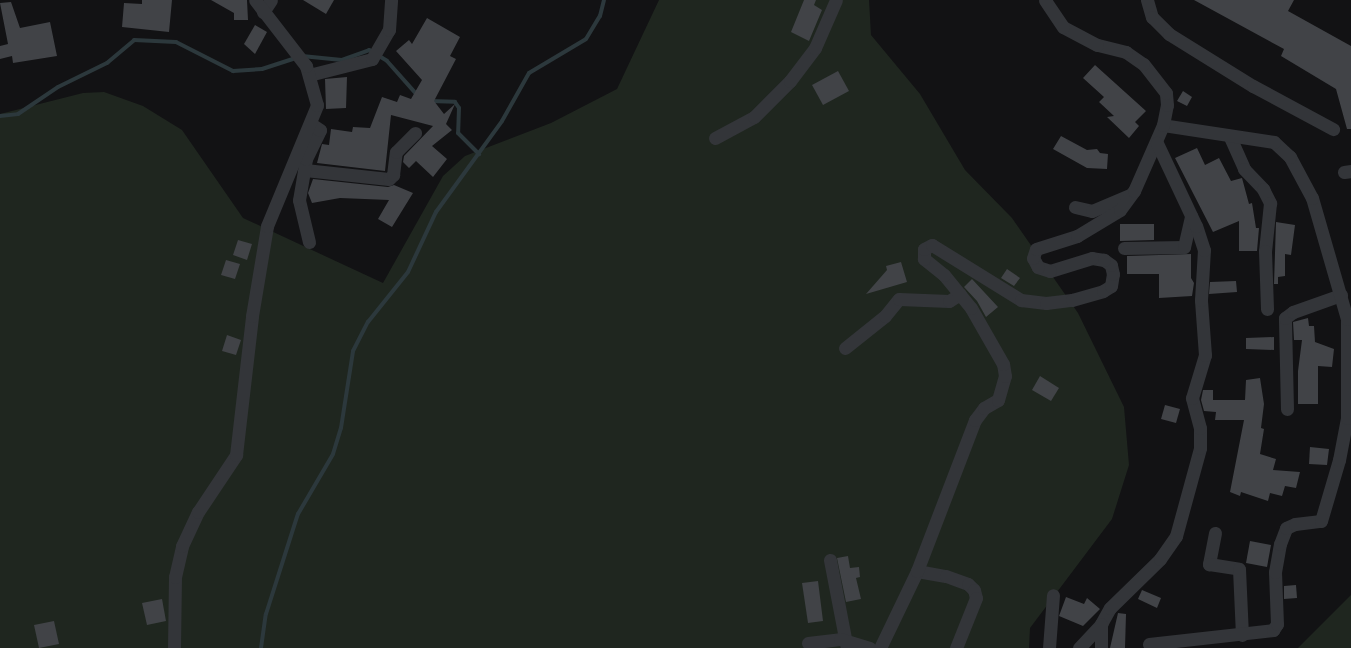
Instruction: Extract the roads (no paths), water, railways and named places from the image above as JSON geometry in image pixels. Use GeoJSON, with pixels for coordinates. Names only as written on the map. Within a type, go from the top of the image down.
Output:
{"type":"FeatureCollection","features":[{"type":"Feature","properties":{"kind":"street"},"geometry":{"type":"LineString","coordinates":[[174,648],[175,577],[182,546],[198,512],[236,455],[248,346],[267,226],[279,191],[311,124],[317,104],[306,66],[255,0]]}},
{"type":"Feature","properties":{"kind":"street"},"geometry":{"type":"LineString","coordinates":[[264,12],[271,0]]}},
{"type":"Feature","properties":{"kind":"street"},"geometry":{"type":"LineString","coordinates":[[309,75],[372,59],[389,30],[391,0]]}},
{"type":"Feature","properties":{"kind":"street"},"geometry":{"type":"LineString","coordinates":[[715,138],[754,117],[790,82],[815,48],[836,0]]}},
{"type":"Feature","properties":{"kind":"street"},"geometry":{"type":"LineString","coordinates":[[880,648],[917,571],[975,420],[984,408],[998,400],[1003,391],[1003,364],[972,308],[960,294],[924,259],[922,254],[928,246],[946,253],[1004,292],[1021,300],[1072,300],[1104,291],[1110,286],[1113,274],[1111,265],[1104,260],[1092,258],[1050,270],[1038,267],[1033,258],[1036,249],[1077,236],[1120,210],[1130,195],[1157,143],[1163,125],[1167,105],[1166,93],[1143,64],[1126,52],[1097,45],[1063,27],[1045,0]]}},
{"type":"Feature","properties":{"kind":"street"},"geometry":{"type":"LineString","coordinates":[[1147,0],[1152,17],[1169,34],[1253,86],[1333,129]]}},
{"type":"Feature","properties":{"kind":"street"},"geometry":{"type":"LineString","coordinates":[[309,242],[299,200],[306,159],[320,130],[311,124]]}},
{"type":"Feature","properties":{"kind":"street"},"geometry":{"type":"LineString","coordinates":[[1148,644],[1242,636],[1273,630],[1277,624],[1275,572],[1286,528],[1295,524],[1321,521],[1328,502],[1347,418],[1347,320],[1312,198],[1290,157],[1274,142],[1230,137],[1163,125]]}},
{"type":"Feature","properties":{"kind":"street"},"geometry":{"type":"LineString","coordinates":[[304,170],[389,179],[393,175],[396,152],[415,132]]}},
{"type":"Feature","properties":{"kind":"street"},"geometry":{"type":"LineString","coordinates":[[1230,137],[1244,169],[1263,189],[1270,203],[1265,251],[1267,309]]}},
{"type":"Feature","properties":{"kind":"street"},"geometry":{"type":"LineString","coordinates":[[1079,648],[1101,624],[1110,608],[1160,559],[1176,536],[1200,448],[1200,428],[1192,398],[1205,355],[1202,300],[1204,250],[1191,216],[1157,143]]}},
{"type":"Feature","properties":{"kind":"street"},"geometry":{"type":"LineString","coordinates":[[1075,207],[1092,211],[1130,195]]}},
{"type":"Feature","properties":{"kind":"street"},"geometry":{"type":"LineString","coordinates":[[1124,248],[1184,247],[1191,216]]}},
{"type":"Feature","properties":{"kind":"street"},"geometry":{"type":"LineString","coordinates":[[845,348],[885,316],[899,299],[949,301],[960,294]]}},
{"type":"Feature","properties":{"kind":"street"},"geometry":{"type":"LineString","coordinates":[[1287,409],[1285,318],[1293,312],[1341,295]]}},
{"type":"Feature","properties":{"kind":"street"},"geometry":{"type":"LineString","coordinates":[[1215,533],[1209,564],[1239,569],[1242,636]]}},
{"type":"Feature","properties":{"kind":"street"},"geometry":{"type":"LineString","coordinates":[[830,560],[847,645]]}},
{"type":"Feature","properties":{"kind":"street"},"geometry":{"type":"LineString","coordinates":[[917,571],[946,576],[974,590],[976,598],[956,648]]}},
{"type":"Feature","properties":{"kind":"street"},"geometry":{"type":"LineString","coordinates":[[1049,648],[1053,595]]}},
{"type":"Feature","properties":{"kind":"street"},"geometry":{"type":"LineString","coordinates":[[1101,624],[1101,648]]}},
{"type":"Feature","properties":{"kind":"street"},"geometry":{"type":"LineString","coordinates":[[808,643],[870,648]]}},
{"type":"Feature","properties":{"kind":"waterway"},"geometry":{"type":"LineString","coordinates":[[261,648],[266,614],[298,514],[333,454],[341,428],[353,351],[368,322],[408,272],[436,212],[502,121],[529,73],[586,39],[600,16],[604,0]]}},
{"type":"Feature","properties":{"kind":"waterway"},"geometry":{"type":"LineString","coordinates":[[0,116],[18,114],[58,87],[107,63],[134,40],[176,42],[233,71],[262,69],[302,56],[342,60],[369,50],[387,61],[419,97]]}},
{"type":"Feature","properties":{"kind":"waterway"},"geometry":{"type":"LineString","coordinates":[[430,101],[455,102],[459,108],[458,133],[479,154]]}}]}
